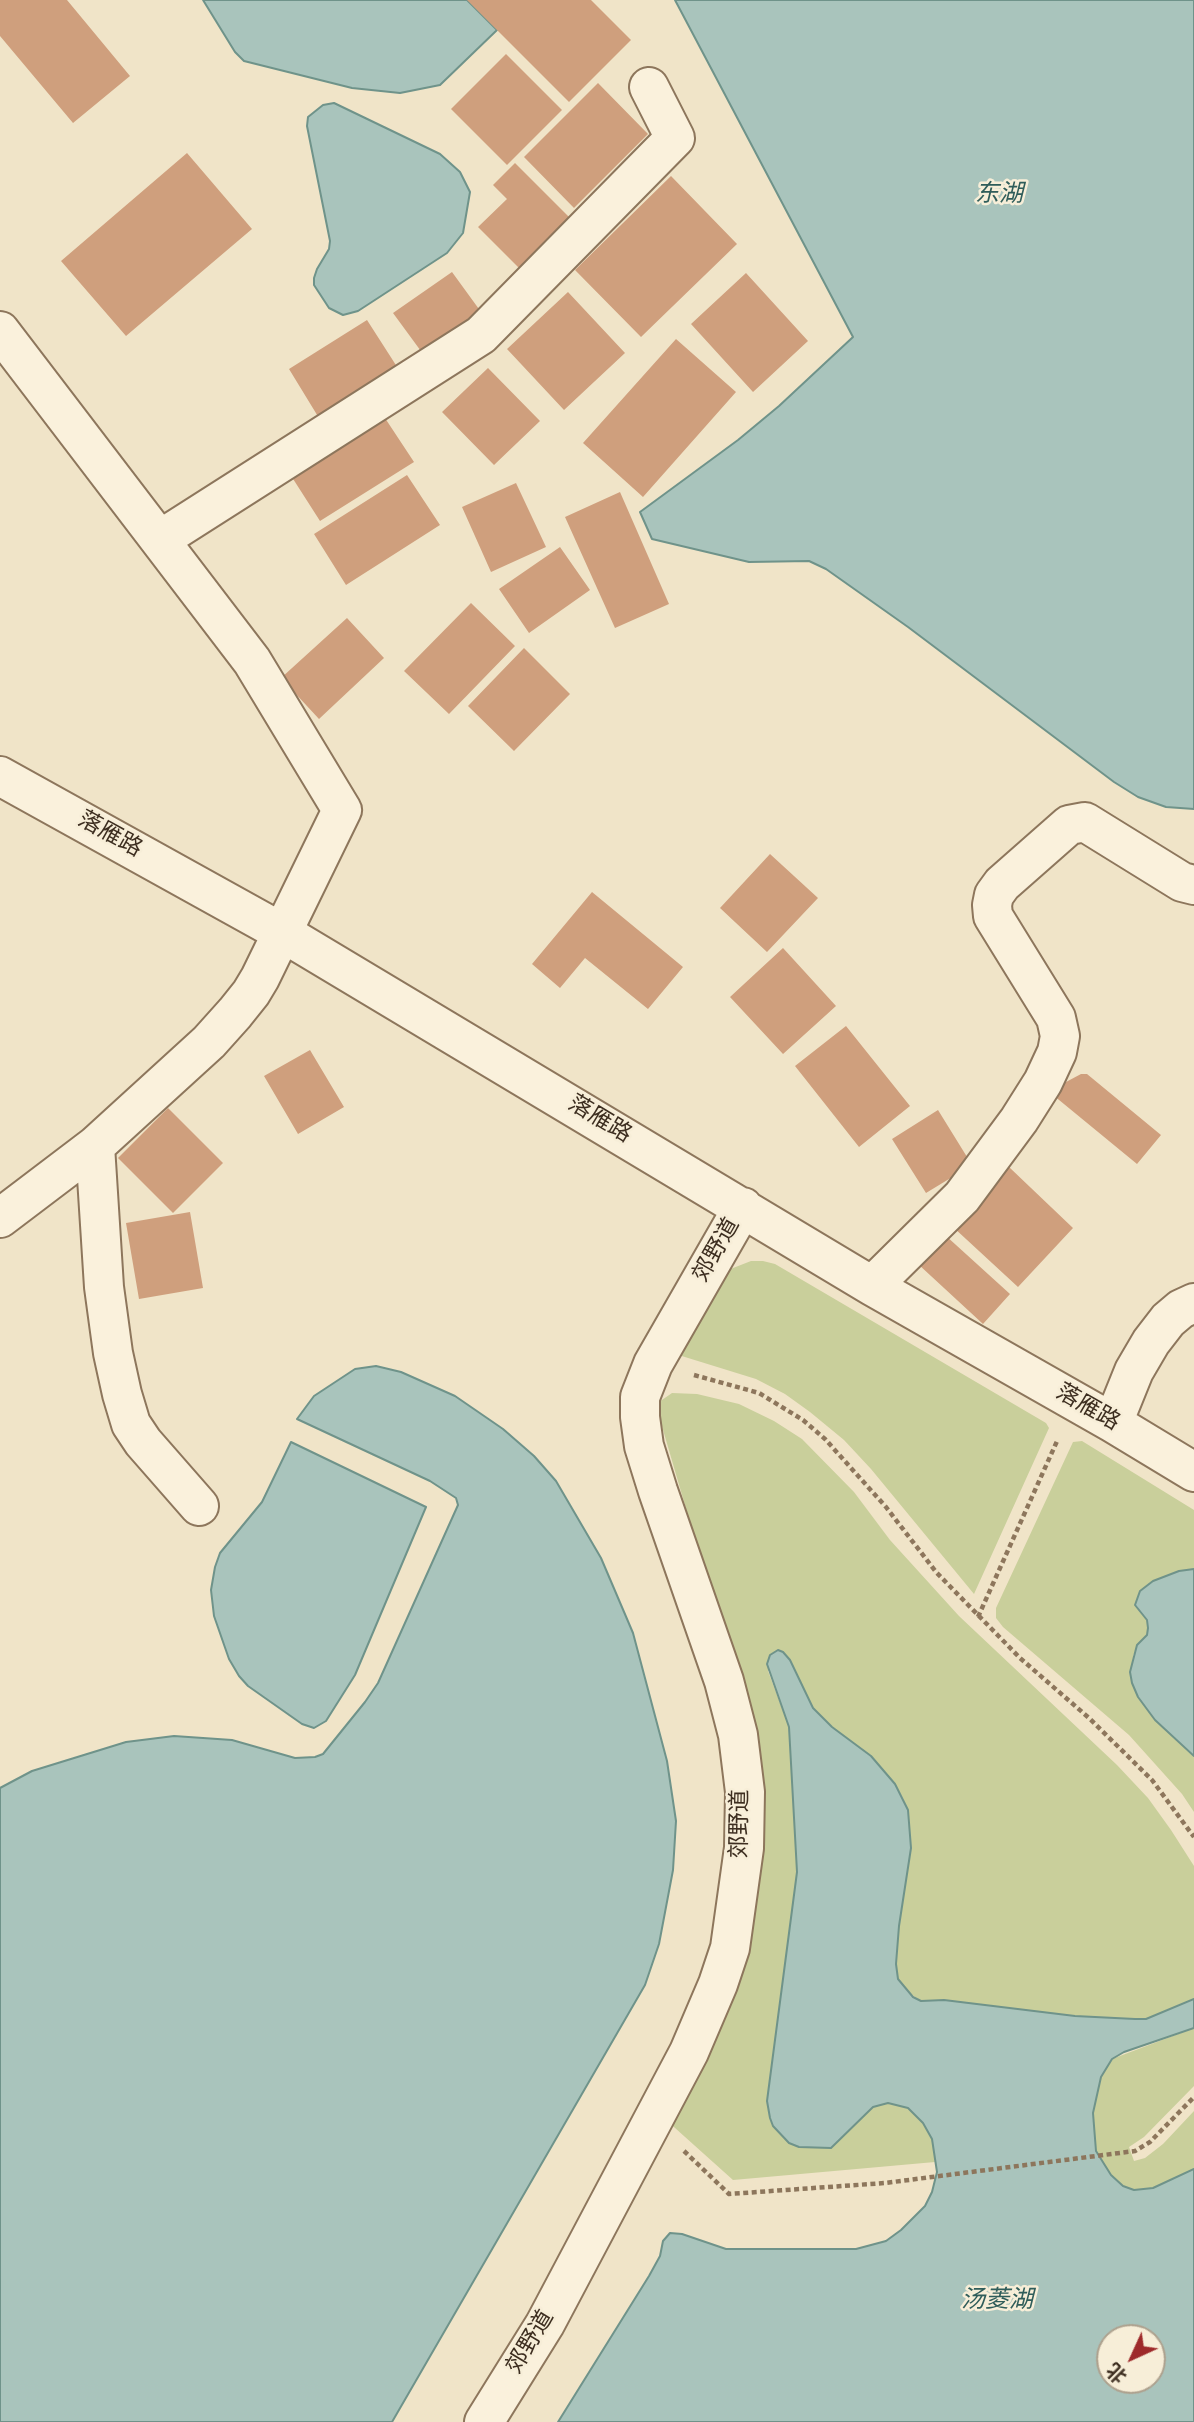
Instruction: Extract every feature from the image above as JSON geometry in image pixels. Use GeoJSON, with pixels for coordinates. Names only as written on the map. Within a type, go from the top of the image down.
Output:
{"type":"FeatureCollection","features":[{"type":"Feature","properties":{"kind":"street"},"geometry":{"type":"LineString","coordinates":[[161,539],[481,335],[675,138],[649,87]]}},
{"type":"Feature","properties":{"kind":"street"},"geometry":{"type":"LineString","coordinates":[[0,331],[253,661],[342,810],[251,993],[209,1042],[95,1146],[0,1218]]}},
{"type":"Feature","properties":{"kind":"street","name":"落雁路"},"geometry":{"type":"LineString","coordinates":[[0,776],[283,933],[872,1286],[1194,1472]]}},
{"type":"Feature","properties":{"kind":"street"},"geometry":{"type":"LineString","coordinates":[[872,1286],[962,1197],[1019,1120],[1043,1082],[1057,1052],[1060,1036],[1056,1018],[993,916],[994,895],[1002,884],[1069,825],[1085,822],[1182,882],[1194,886]]}},
{"type":"Feature","properties":{"kind":"street"},"geometry":{"type":"LineString","coordinates":[[95,1146],[104,1287],[122,1394],[131,1424],[143,1442],[199,1506]]}},
{"type":"Feature","properties":{"kind":"street","name":"郊野道"},"geometry":{"type":"LineString","coordinates":[[484,2422],[545,2324],[689,2052],[730,1948],[744,1848],[745,1792],[738,1735],[724,1681],[644,1446],[639,1418],[640,1397],[653,1364],[743,1207]]}},
{"type":"Feature","properties":{"kind":"street"},"geometry":{"type":"LineString","coordinates":[[1113,1423],[1135,1371],[1151,1342],[1168,1320],[1194,1303]]}},
{"type":"Feature","properties":{"kind":"path"},"geometry":{"type":"LineString","coordinates":[[653,1364],[759,1393],[803,1420],[825,1439],[855,1471],[936,1572],[1020,1658],[1089,1718],[1152,1780],[1194,1837]]}},
{"type":"Feature","properties":{"kind":"path"},"geometry":{"type":"LineString","coordinates":[[978,1617],[1074,1401]]}},
{"type":"Feature","properties":{"kind":"path"},"geometry":{"type":"LineString","coordinates":[[652,2121],[729,2194],[885,2183],[1135,2151],[1150,2143],[1194,2097]]}},
{"type":"Feature","properties":{"kind":"green space"},"geometry":{"type":"Polygon","coordinates":[[[751,1261],[775,1264],[1046,1423],[1049,1428],[974,1594],[871,1469],[844,1440],[810,1412],[785,1394],[756,1379],[672,1353],[728,1270],[751,1261]]]}},
{"type":"Feature","properties":{"kind":"green space"},"geometry":{"type":"Polygon","coordinates":[[[672,1393],[697,1394],[739,1404],[774,1421],[802,1439],[854,1492],[890,1540],[959,1616],[1117,1765],[1148,1798],[1194,1866],[1194,1999],[1146,2019],[1075,2016],[944,2000],[921,2001],[905,1990],[898,1979],[896,1964],[911,1848],[908,1810],[903,1798],[895,1784],[871,1756],[832,1727],[813,1708],[790,1660],[768,1671],[789,1727],[797,1872],[767,2100],[770,2118],[789,2143],[799,2147],[831,2148],[873,2107],[880,2103],[898,2105],[908,2108],[923,2123],[932,2139],[935,2162],[733,2180],[665,2119],[712,2027],[752,1735],[659,1416],[659,1402],[672,1393]]]}},
{"type":"Feature","properties":{"kind":"green space"},"geometry":{"type":"Polygon","coordinates":[[[1082,1441],[1194,1510],[1194,1569],[1179,1571],[1140,1612],[1147,1620],[1148,1628],[1147,1635],[1137,1646],[1133,1656],[1132,1683],[1155,1720],[1194,1756],[1194,1812],[1182,1794],[1129,1735],[1003,1627],[996,1618],[996,1608],[1073,1442],[1082,1441]]]}},
{"type":"Feature","properties":{"kind":"green space"},"geometry":{"type":"Polygon","coordinates":[[[1194,2028],[1194,2086],[1144,2137],[1129,2147],[1134,2161],[1145,2158],[1163,2144],[1194,2111],[1194,2169],[1153,2188],[1134,2190],[1123,2186],[1111,2175],[1096,2151],[1093,2113],[1101,2077],[1112,2059],[1194,2028]]]}},
{"type":"Feature","properties":{"kind":"water"},"geometry":{"type":"Polygon","coordinates":[[[203,0],[467,0],[497,30],[440,85],[400,93],[352,88],[244,61],[235,52],[203,0]]]}},
{"type":"Feature","properties":{"kind":"water","name":"东湖"},"geometry":{"type":"Polygon","coordinates":[[[675,0],[1194,0],[1194,809],[1166,807],[1138,797],[1114,782],[908,627],[826,569],[809,561],[749,562],[652,539],[640,512],[738,440],[853,337],[675,0]]]}},
{"type":"Feature","properties":{"kind":"water"},"geometry":{"type":"Polygon","coordinates":[[[334,103],[440,154],[460,172],[470,192],[463,233],[447,253],[358,311],[343,315],[329,308],[314,285],[317,269],[329,249],[330,241],[307,126],[308,117],[323,105],[334,103]]]}},
{"type":"Feature","properties":{"kind":"water"},"geometry":{"type":"Polygon","coordinates":[[[376,1366],[401,1372],[455,1396],[503,1429],[534,1456],[556,1481],[601,1558],[633,1633],[667,1761],[676,1821],[673,1870],[659,1944],[645,1985],[392,2422],[0,2422],[0,1788],[32,1771],[126,1742],[174,1736],[232,1740],[295,1758],[323,1754],[378,1683],[458,1505],[456,1498],[430,1481],[297,1419],[314,1396],[355,1369],[376,1366]]]}},
{"type":"Feature","properties":{"kind":"water"},"geometry":{"type":"Polygon","coordinates":[[[291,1442],[426,1507],[355,1675],[326,1721],[314,1728],[302,1724],[248,1686],[239,1676],[229,1659],[214,1616],[211,1590],[220,1553],[262,1502],[291,1442]]]}},
{"type":"Feature","properties":{"kind":"water"},"geometry":{"type":"Polygon","coordinates":[[[1194,1569],[1194,1756],[1155,1720],[1138,1697],[1130,1672],[1137,1645],[1147,1635],[1148,1628],[1147,1620],[1135,1605],[1140,1591],[1153,1581],[1179,1571],[1194,1569]]]}},
{"type":"Feature","properties":{"kind":"water","name":"汤菱湖"},"geometry":{"type":"Polygon","coordinates":[[[778,1650],[783,1652],[790,1660],[813,1708],[832,1727],[871,1756],[895,1784],[908,1810],[911,1848],[896,1964],[898,1979],[913,1997],[921,2001],[944,2000],[1075,2016],[1135,2019],[1146,2019],[1194,1999],[1194,2028],[1124,2052],[1112,2059],[1101,2077],[1093,2113],[1096,2151],[1111,2175],[1123,2186],[1134,2190],[1153,2188],[1194,2169],[1194,2422],[558,2422],[649,2276],[660,2256],[663,2241],[670,2233],[682,2234],[726,2249],[856,2249],[886,2241],[901,2230],[925,2206],[932,2192],[937,2172],[932,2139],[923,2123],[908,2108],[888,2103],[873,2107],[831,2148],[799,2147],[789,2143],[773,2126],[770,2118],[767,2101],[797,1872],[789,1727],[767,1664],[770,1655],[778,1650]]]}},
{"type":"Feature","properties":{"kind":"building"},"geometry":{"type":"Polygon","coordinates":[[[0,0],[67,0],[130,76],[73,123],[0,36],[0,0]]]}},
{"type":"Feature","properties":{"kind":"building"},"geometry":{"type":"Polygon","coordinates":[[[467,0],[591,0],[631,40],[569,102],[467,0]]]}},
{"type":"Feature","properties":{"kind":"building"},"geometry":{"type":"Polygon","coordinates":[[[506,54],[562,110],[507,165],[451,109],[506,54]]]}},
{"type":"Feature","properties":{"kind":"building"},"geometry":{"type":"Polygon","coordinates":[[[598,83],[648,134],[574,208],[524,157],[598,83]]]}},
{"type":"Feature","properties":{"kind":"building"},"geometry":{"type":"Polygon","coordinates":[[[187,153],[252,229],[126,336],[61,261],[187,153]]]}},
{"type":"Feature","properties":{"kind":"building"},"geometry":{"type":"Polygon","coordinates":[[[515,163],[578,226],[527,276],[478,227],[507,199],[493,185],[515,163]]]}},
{"type":"Feature","properties":{"kind":"building"},"geometry":{"type":"Polygon","coordinates":[[[671,176],[737,244],[641,337],[575,270],[671,176]]]}},
{"type":"Feature","properties":{"kind":"building"},"geometry":{"type":"Polygon","coordinates":[[[452,272],[484,316],[426,358],[393,313],[452,272]]]}},
{"type":"Feature","properties":{"kind":"building"},"geometry":{"type":"Polygon","coordinates":[[[746,273],[808,341],[753,392],[691,324],[746,273]]]}},
{"type":"Feature","properties":{"kind":"building"},"geometry":{"type":"Polygon","coordinates":[[[568,292],[625,353],[564,410],[507,349],[568,292]]]}},
{"type":"Feature","properties":{"kind":"building"},"geometry":{"type":"Polygon","coordinates":[[[367,320],[401,373],[322,423],[289,369],[367,320]]]}},
{"type":"Feature","properties":{"kind":"building"},"geometry":{"type":"Polygon","coordinates":[[[676,339],[736,392],[643,497],[583,443],[676,339]]]}},
{"type":"Feature","properties":{"kind":"building"},"geometry":{"type":"Polygon","coordinates":[[[488,368],[540,421],[494,465],[442,412],[488,368]]]}},
{"type":"Feature","properties":{"kind":"building"},"geometry":{"type":"Polygon","coordinates":[[[381,412],[414,462],[320,521],[288,471],[381,412]]]}},
{"type":"Feature","properties":{"kind":"building"},"geometry":{"type":"Polygon","coordinates":[[[407,475],[440,525],[346,585],[314,534],[407,475]]]}},
{"type":"Feature","properties":{"kind":"building"},"geometry":{"type":"Polygon","coordinates":[[[516,483],[546,547],[491,572],[462,507],[516,483]]]}},
{"type":"Feature","properties":{"kind":"building"},"geometry":{"type":"Polygon","coordinates":[[[620,492],[669,604],[615,628],[565,517],[620,492]]]}},
{"type":"Feature","properties":{"kind":"building"},"geometry":{"type":"Polygon","coordinates":[[[560,547],[590,590],[529,633],[499,589],[560,547]]]}},
{"type":"Feature","properties":{"kind":"building"},"geometry":{"type":"Polygon","coordinates":[[[471,603],[515,646],[449,714],[404,671],[471,603]]]}},
{"type":"Feature","properties":{"kind":"building"},"geometry":{"type":"Polygon","coordinates":[[[347,618],[384,658],[319,719],[281,678],[347,618]]]}},
{"type":"Feature","properties":{"kind":"building"},"geometry":{"type":"Polygon","coordinates":[[[524,648],[570,694],[514,751],[468,706],[524,648]]]}},
{"type":"Feature","properties":{"kind":"building"},"geometry":{"type":"Polygon","coordinates":[[[770,854],[818,898],[767,952],[720,908],[770,854]]]}},
{"type":"Feature","properties":{"kind":"building"},"geometry":{"type":"Polygon","coordinates":[[[592,892],[683,967],[648,1009],[585,958],[560,988],[532,964],[592,892]]]}},
{"type":"Feature","properties":{"kind":"building"},"geometry":{"type":"Polygon","coordinates":[[[783,948],[836,1006],[783,1054],[730,997],[783,948]]]}},
{"type":"Feature","properties":{"kind":"building"},"geometry":{"type":"Polygon","coordinates":[[[846,1026],[910,1106],[859,1147],[795,1066],[846,1026]]]}},
{"type":"Feature","properties":{"kind":"building"},"geometry":{"type":"Polygon","coordinates":[[[310,1050],[344,1107],[298,1134],[264,1076],[310,1050]]]}},
{"type":"Feature","properties":{"kind":"building"},"geometry":{"type":"Polygon","coordinates":[[[1081,1074],[1087,1074],[1161,1135],[1137,1164],[1053,1095],[1066,1082],[1081,1074]]]}},
{"type":"Feature","properties":{"kind":"building"},"geometry":{"type":"Polygon","coordinates":[[[168,1108],[223,1163],[173,1213],[118,1158],[168,1108]]]}},
{"type":"Feature","properties":{"kind":"building"},"geometry":{"type":"Polygon","coordinates":[[[938,1110],[972,1165],[926,1193],[892,1139],[938,1110]]]}},
{"type":"Feature","properties":{"kind":"building"},"geometry":{"type":"Polygon","coordinates":[[[1009,1167],[1073,1228],[1018,1287],[953,1227],[1009,1167]]]}},
{"type":"Feature","properties":{"kind":"building"},"geometry":{"type":"Polygon","coordinates":[[[190,1212],[203,1288],[139,1299],[126,1223],[190,1212]]]}},
{"type":"Feature","properties":{"kind":"building"},"geometry":{"type":"Polygon","coordinates":[[[945,1235],[1010,1294],[983,1324],[918,1264],[945,1235]]]}}]}
